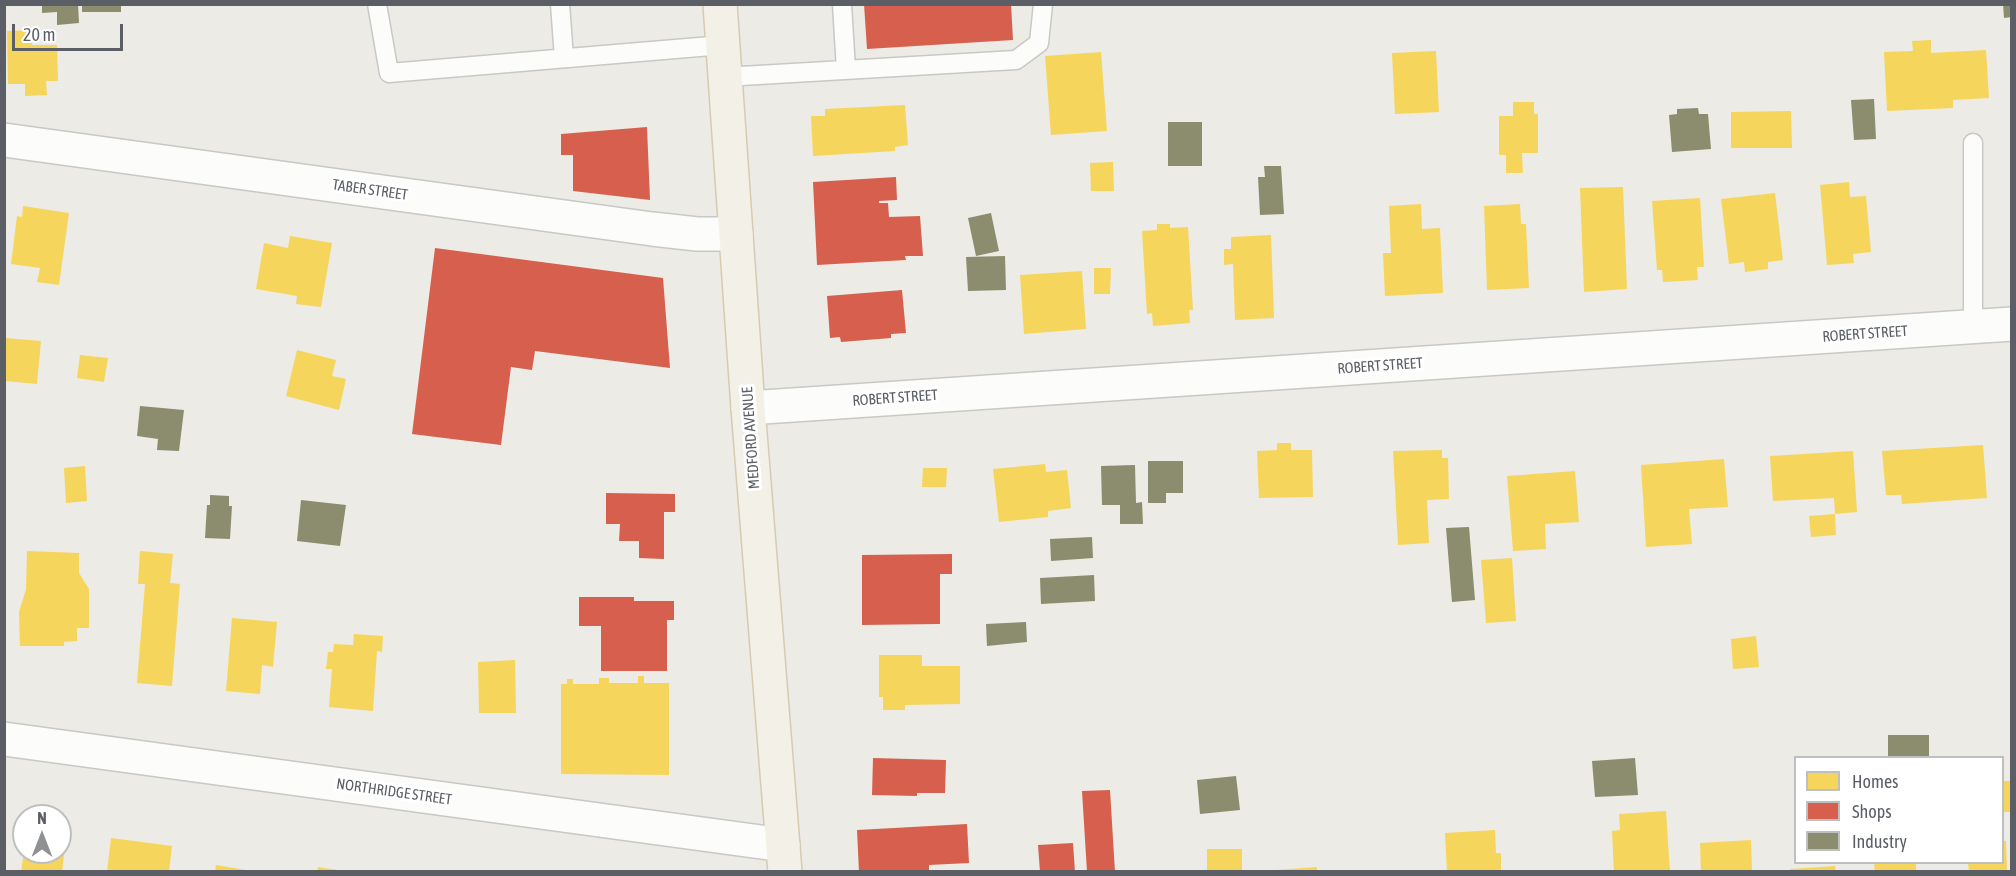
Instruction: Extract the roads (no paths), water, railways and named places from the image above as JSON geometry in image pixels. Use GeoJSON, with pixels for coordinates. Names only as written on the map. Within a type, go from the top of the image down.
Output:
{"type":"FeatureCollection","features":[{"type":"Feature","properties":{"kind":"main road","name":"MEDFORD AVENUE"},"geometry":{"type":"LineString","coordinates":[[720,4],[748,408],[784,858]]}},
{"type":"Feature","properties":{"kind":"street","name":"TABER STREET"},"geometry":{"type":"LineString","coordinates":[[4,140],[652,229],[697,234],[736,234]]}},
{"type":"Feature","properties":{"kind":"street","name":"ROBERT STREET"},"geometry":{"type":"LineString","coordinates":[[748,408],[2012,324]]}},
{"type":"Feature","properties":{"kind":"street","name":"NORTHRIDGE STREET"},"geometry":{"type":"LineString","coordinates":[[4,739],[784,858]]}},
{"type":"Feature","properties":{"kind":"lane"},"geometry":{"type":"LineString","coordinates":[[377,4],[389,73],[564,58],[724,61],[846,70],[1016,60],[1039,43],[1043,4]]}},
{"type":"Feature","properties":{"kind":"lane"},"geometry":{"type":"LineString","coordinates":[[560,4],[564,58]]}},
{"type":"Feature","properties":{"kind":"lane"},"geometry":{"type":"LineString","coordinates":[[842,4],[846,70]]}},
{"type":"Feature","properties":{"kind":"lane"},"geometry":{"type":"LineString","coordinates":[[1973,143],[1973,326]]}}]}
